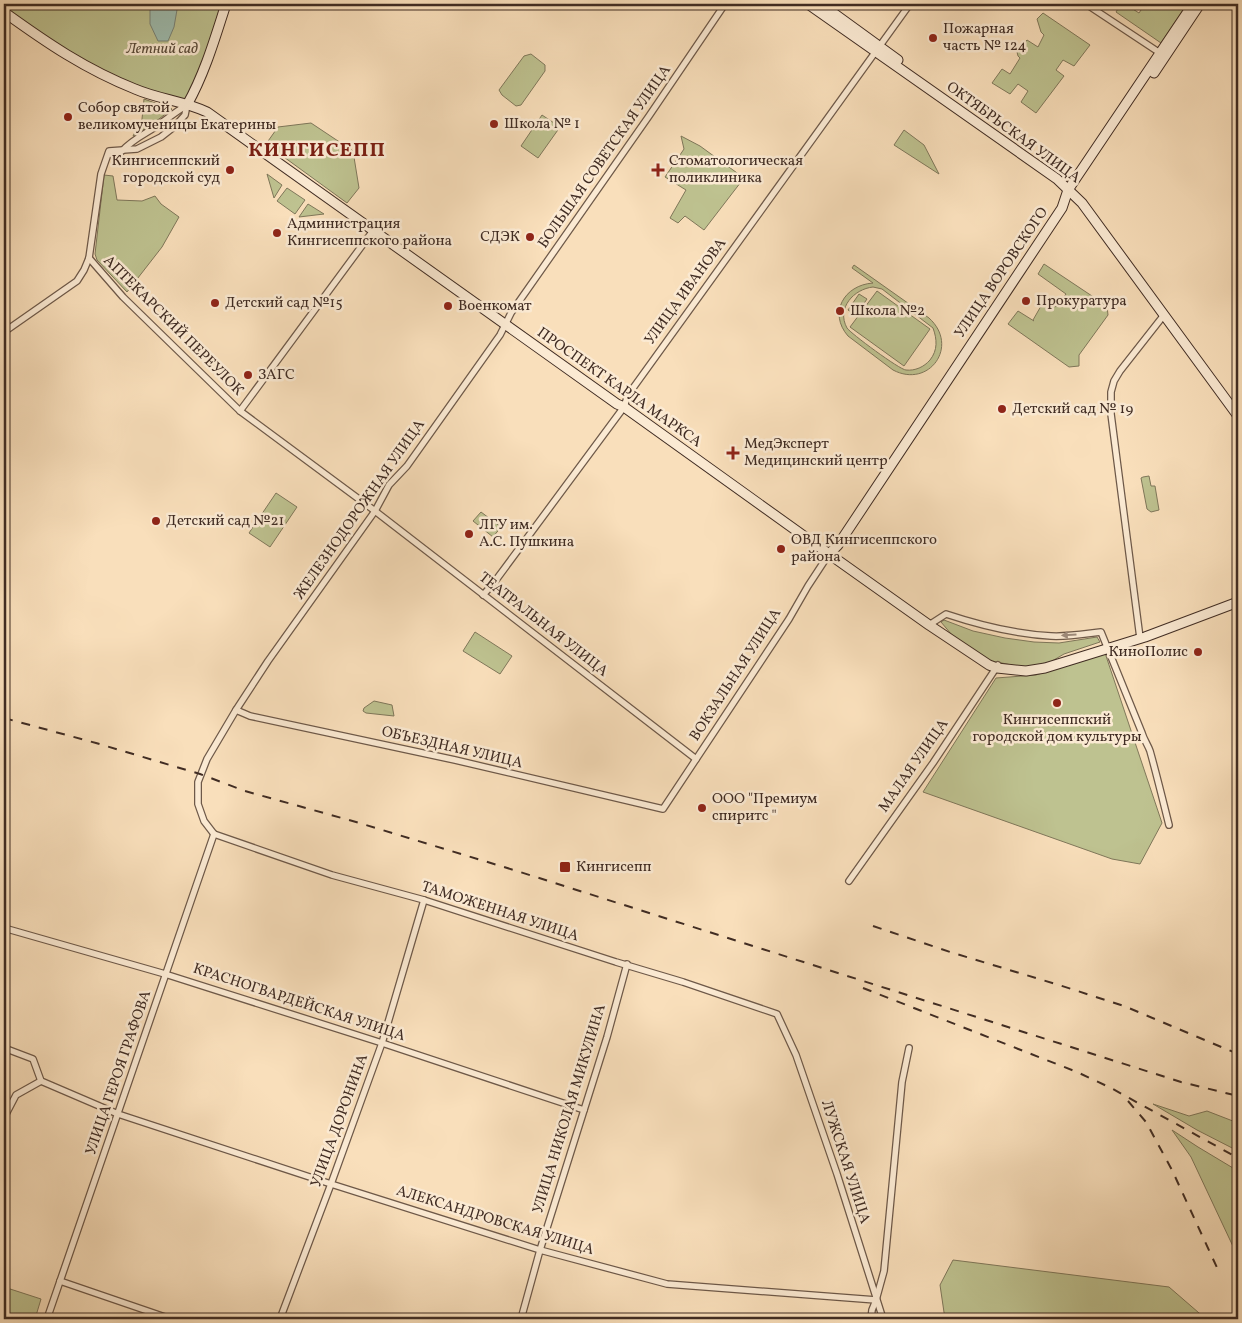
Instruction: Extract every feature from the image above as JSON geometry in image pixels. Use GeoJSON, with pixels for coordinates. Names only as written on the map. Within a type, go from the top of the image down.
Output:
{"type":"FeatureCollection","features":[{"type":"Feature","properties":{"kind":"street"},"geometry":{"type":"LineString","coordinates":[[4,332],[78,281],[89,258],[101,174],[109,151],[138,149],[161,137],[185,115],[187,105],[203,72],[226,4]]}},
{"type":"Feature","properties":{"kind":"street","name":"БОЛЬШАЯ СОВЕТСКАЯ УЛИЦА"},"geometry":{"type":"LineString","coordinates":[[506,322],[725,4]]}},
{"type":"Feature","properties":{"kind":"street","name":"ОКТЯБРЬСКАЯ УЛИЦА"},"geometry":{"type":"LineString","coordinates":[[808,4],[878,49],[1073,190],[1238,416]]}},
{"type":"Feature","properties":{"kind":"street"},"geometry":{"type":"LineString","coordinates":[[822,4],[878,49]]}},
{"type":"Feature","properties":{"kind":"street","name":"УЛИЦА ИВАНОВА"},"geometry":{"type":"LineString","coordinates":[[483,595],[494,584],[625,406],[628,395],[910,4]]}},
{"type":"Feature","properties":{"kind":"street"},"geometry":{"type":"LineString","coordinates":[[1086,4],[1160,53]]}},
{"type":"Feature","properties":{"kind":"street","name":"УЛИЦА ВОРОВСКОГО"},"geometry":{"type":"LineString","coordinates":[[830,553],[838,545],[1062,208],[1193,4]]}},
{"type":"Feature","properties":{"kind":"street"},"geometry":{"type":"LineString","coordinates":[[1200,4],[1073,190],[1081,193],[1238,408]]}},
{"type":"Feature","properties":{"kind":"street","name":"ПРОСПЕКТ КАРЛА МАРКСА"},"geometry":{"type":"LineString","coordinates":[[4,12],[62,53],[87,68],[140,91],[202,110],[506,322],[618,404],[625,406],[631,413],[989,665],[1026,671],[1045,668],[1140,637],[1238,601]]}},
{"type":"Feature","properties":{"kind":"street"},"geometry":{"type":"LineString","coordinates":[[122,151],[136,138],[187,105]]}},
{"type":"Feature","properties":{"kind":"street","name":"АПТЕКАРСКИЙ ПЕРЕУЛОК"},"geometry":{"type":"LineString","coordinates":[[240,411],[374,229]]}},
{"type":"Feature","properties":{"kind":"street","name":"АПТЕКАРСКИЙ ПЕРЕУЛОК"},"geometry":{"type":"LineString","coordinates":[[89,258],[123,297],[240,411],[375,511]]}},
{"type":"Feature","properties":{"kind":"street"},"geometry":{"type":"LineString","coordinates":[[1140,637],[1110,414],[1110,392],[1120,371],[1164,315]]}},
{"type":"Feature","properties":{"kind":"street","name":"ЖЕЛЕЗНОДОРОЖНАЯ УЛИЦА"},"geometry":{"type":"LineString","coordinates":[[214,834],[204,822],[198,804],[198,782],[206,759],[268,661],[375,511],[389,485],[407,466],[500,335],[506,322]]}},
{"type":"Feature","properties":{"kind":"street","name":"ТЕАТРАЛЬНАЯ УЛИЦА"},"geometry":{"type":"LineString","coordinates":[[375,511],[696,759]]}},
{"type":"Feature","properties":{"kind":"street","name":"ВОКЗАЛЬНАЯ УЛИЦА"},"geometry":{"type":"LineString","coordinates":[[663,809],[789,619],[830,553]]}},
{"type":"Feature","properties":{"kind":"street"},"geometry":{"type":"LineString","coordinates":[[931,624],[946,614],[968,622],[1017,632],[1052,636],[1101,632],[1144,739],[1150,748],[1169,825]]}},
{"type":"Feature","properties":{"kind":"street","name":"МАЛАЯ УЛИЦА"},"geometry":{"type":"LineString","coordinates":[[849,881],[998,666]]}},
{"type":"Feature","properties":{"kind":"street","name":"ОБЪЕЗДНАЯ УЛИЦА"},"geometry":{"type":"LineString","coordinates":[[236,710],[250,716],[455,760],[663,809]]}},
{"type":"Feature","properties":{"kind":"street","name":"ТАМОЖЕННАЯ УЛИЦА"},"geometry":{"type":"LineString","coordinates":[[214,834],[332,875],[424,900],[616,962],[723,994],[778,1014]]}},
{"type":"Feature","properties":{"kind":"street","name":"УЛИЦА ГЕРОЯ ГРАФОВА"},"geometry":{"type":"LineString","coordinates":[[47,1319],[214,834]]}},
{"type":"Feature","properties":{"kind":"street","name":"УЛИЦА ДОРОНИНА"},"geometry":{"type":"LineString","coordinates":[[280,1319],[382,1043],[424,900]]}},
{"type":"Feature","properties":{"kind":"street","name":"КРАСНОГВАРДЕЙСКАЯ УЛИЦА"},"geometry":{"type":"LineString","coordinates":[[4,928],[165,974],[584,1110]]}},
{"type":"Feature","properties":{"kind":"street","name":"УЛИЦА НИКОЛАЯ МИКУЛИНА"},"geometry":{"type":"LineString","coordinates":[[521,1319],[540,1250],[607,1037],[627,964]]}},
{"type":"Feature","properties":{"kind":"street","name":"ЛУЖСКАЯ УЛИЦА"},"geometry":{"type":"LineString","coordinates":[[778,1014],[796,1055],[837,1174],[883,1319]]}},
{"type":"Feature","properties":{"kind":"street"},"geometry":{"type":"LineString","coordinates":[[4,1048],[33,1059],[41,1082],[16,1095],[4,1118]]}},
{"type":"Feature","properties":{"kind":"street"},"geometry":{"type":"LineString","coordinates":[[871,1319],[884,1271],[902,1082],[908,1048]]}},
{"type":"Feature","properties":{"kind":"street","name":"АЛЕКСАНДРОВСКАЯ УЛИЦА"},"geometry":{"type":"LineString","coordinates":[[41,1082],[118,1114],[331,1184],[540,1250],[667,1284],[876,1300]]}},
{"type":"Feature","properties":{"kind":"street"},"geometry":{"type":"LineString","coordinates":[[60,1281],[163,1318],[171,1319]]}},
{"type":"Feature","properties":{"kind":"green space","name":"Летний сад"},"geometry":{"type":"Polygon","coordinates":[[[4,4],[226,4],[187,105],[133,89],[4,12],[4,4]]]}},
{"type":"Feature","properties":{"kind":"green space"},"geometry":{"type":"Polygon","coordinates":[[[1121,4],[1125,4],[1139,13],[1145,4],[1187,4],[1161,43],[1116,12],[1121,4]]]}},
{"type":"Feature","properties":{"kind":"green space"},"geometry":{"type":"Polygon","coordinates":[[[1043,13],[1090,45],[1074,66],[1063,60],[1056,70],[1064,76],[1036,113],[1021,102],[1028,91],[1018,84],[1010,94],[992,83],[1002,69],[1010,74],[1020,58],[1017,52],[1027,40],[1038,47],[1044,35],[1041,32],[1037,19],[1043,13]]]}},
{"type":"Feature","properties":{"kind":"green space"},"geometry":{"type":"Polygon","coordinates":[[[531,54],[545,65],[545,71],[521,105],[516,106],[502,95],[499,90],[524,56],[531,54]]]}},
{"type":"Feature","properties":{"kind":"green space"},"geometry":{"type":"Polygon","coordinates":[[[144,99],[172,109],[133,136],[142,119],[144,99]]]}},
{"type":"Feature","properties":{"kind":"green space"},"geometry":{"type":"Polygon","coordinates":[[[542,115],[560,127],[538,158],[521,146],[542,115]]]}},
{"type":"Feature","properties":{"kind":"green space"},"geometry":{"type":"Polygon","coordinates":[[[311,123],[353,151],[359,188],[347,203],[266,144],[278,127],[311,123]]]}},
{"type":"Feature","properties":{"kind":"green space"},"geometry":{"type":"Polygon","coordinates":[[[904,130],[924,145],[939,174],[894,145],[904,130]]]}},
{"type":"Feature","properties":{"kind":"green space"},"geometry":{"type":"Polygon","coordinates":[[[681,136],[700,146],[744,178],[704,230],[685,216],[678,223],[670,218],[686,190],[665,177],[684,149],[681,136]]]}},
{"type":"Feature","properties":{"kind":"green space"},"geometry":{"type":"Polygon","coordinates":[[[267,174],[282,185],[274,198],[267,174]]]}},
{"type":"Feature","properties":{"kind":"green space"},"geometry":{"type":"Polygon","coordinates":[[[104,175],[113,176],[117,200],[142,201],[155,196],[161,204],[179,217],[162,247],[127,292],[97,260],[95,254],[104,175]]]}},
{"type":"Feature","properties":{"kind":"green space"},"geometry":{"type":"Polygon","coordinates":[[[287,188],[305,200],[295,214],[277,201],[287,188]]]}},
{"type":"Feature","properties":{"kind":"green space"},"geometry":{"type":"Polygon","coordinates":[[[308,204],[324,214],[299,217],[308,204]]]}},
{"type":"Feature","properties":{"kind":"green space"},"geometry":{"type":"Polygon","coordinates":[[[1044,264],[1107,306],[1108,315],[1079,355],[1079,366],[1069,367],[1008,324],[1018,311],[1034,321],[1045,299],[1056,307],[1066,294],[1038,274],[1044,264]]]}},
{"type":"Feature","properties":{"kind":"green space"},"geometry":{"type":"Polygon","coordinates":[[[854,265],[929,318],[938,329],[942,341],[941,352],[936,362],[928,369],[918,374],[906,374],[893,370],[848,336],[839,318],[842,302],[854,289],[873,283],[852,268],[854,265]],[[873,287],[859,291],[849,301],[844,313],[844,321],[847,328],[875,351],[902,368],[913,370],[922,367],[933,356],[936,348],[933,328],[882,289],[873,287]]]}},
{"type":"Feature","properties":{"kind":"green space"},"geometry":{"type":"Polygon","coordinates":[[[877,291],[930,329],[904,366],[850,327],[877,291]]]}},
{"type":"Feature","properties":{"kind":"green space"},"geometry":{"type":"Polygon","coordinates":[[[859,294],[867,299],[856,315],[848,310],[859,294]]]}},
{"type":"Feature","properties":{"kind":"green space"},"geometry":{"type":"Polygon","coordinates":[[[1149,476],[1151,486],[1155,486],[1159,510],[1151,512],[1147,509],[1141,478],[1149,476]]]}},
{"type":"Feature","properties":{"kind":"green space"},"geometry":{"type":"Polygon","coordinates":[[[276,493],[297,507],[270,547],[249,533],[276,493]]]}},
{"type":"Feature","properties":{"kind":"green space"},"geometry":{"type":"Polygon","coordinates":[[[481,512],[501,527],[493,537],[473,521],[481,512]]]}},
{"type":"Feature","properties":{"kind":"green space"},"geometry":{"type":"Polygon","coordinates":[[[944,620],[973,631],[1005,638],[1059,643],[1097,637],[1100,642],[1064,654],[1047,664],[1025,668],[991,662],[957,641],[941,622],[944,620]]]}},
{"type":"Feature","properties":{"kind":"green space"},"geometry":{"type":"Polygon","coordinates":[[[475,632],[512,656],[500,674],[463,651],[475,632]]]}},
{"type":"Feature","properties":{"kind":"green space"},"geometry":{"type":"Polygon","coordinates":[[[1105,653],[1162,823],[1140,864],[1112,859],[923,792],[996,678],[1036,675],[1105,653]]]}},
{"type":"Feature","properties":{"kind":"green space"},"geometry":{"type":"Polygon","coordinates":[[[374,701],[392,705],[394,716],[363,711],[364,708],[374,701]]]}},
{"type":"Feature","properties":{"kind":"green space"},"geometry":{"type":"Polygon","coordinates":[[[1153,1104],[1189,1116],[1207,1111],[1238,1123],[1238,1151],[1197,1130],[1153,1104]]]}},
{"type":"Feature","properties":{"kind":"green space"},"geometry":{"type":"Polygon","coordinates":[[[1172,1130],[1238,1171],[1238,1257],[1191,1157],[1172,1130]]]}},
{"type":"Feature","properties":{"kind":"green space"},"geometry":{"type":"Polygon","coordinates":[[[953,1260],[1169,1287],[1206,1319],[945,1319],[940,1285],[953,1260]]]}},
{"type":"Feature","properties":{"kind":"green space"},"geometry":{"type":"Polygon","coordinates":[[[4,1287],[41,1299],[35,1319],[4,1319],[4,1287]]]}},
{"type":"Feature","properties":{"kind":"shaded area"},"geometry":{"type":"Polygon","coordinates":[[[150,4],[178,4],[174,27],[168,41],[158,41],[150,24],[150,4]]]}},
{"type":"Feature","properties":{"kind":"railway"},"geometry":{"type":"LineString","coordinates":[[4,718],[200,774],[245,791],[356,822],[517,871],[1181,1082],[1238,1096]]}},
{"type":"Feature","properties":{"kind":"railway"},"geometry":{"type":"LineString","coordinates":[[873,926],[1124,1006],[1238,1054]]}},
{"type":"Feature","properties":{"kind":"railway"},"geometry":{"type":"LineString","coordinates":[[863,988],[1077,1072],[1111,1088],[1238,1158]]}},
{"type":"Feature","properties":{"kind":"railway"},"geometry":{"type":"LineString","coordinates":[[1128,1101],[1146,1122],[1172,1170],[1219,1272]]}},
{"type":"Feature","properties":{"kind":"place","name":"Пожарная часть № 124"},"geometry":{"type":"Point","coordinates":[933,38]}},
{"type":"Feature","properties":{"kind":"place","name":"Собор святой великомученицы Екатерины"},"geometry":{"type":"Point","coordinates":[68,117]}},
{"type":"Feature","properties":{"kind":"place","name":"Школа № 1"},"geometry":{"type":"Point","coordinates":[494,124]}},
{"type":"Feature","properties":{"kind":"place","name":"Кингисеппский городской суд"},"geometry":{"type":"Point","coordinates":[230,170]}},
{"type":"Feature","properties":{"kind":"place","name":"Стоматологическая поликлиника"},"geometry":{"type":"Point","coordinates":[658,170]}},
{"type":"Feature","properties":{"kind":"place","name":"Администрация Кингисеппского района"},"geometry":{"type":"Point","coordinates":[277,233]}},
{"type":"Feature","properties":{"kind":"place","name":"СДЭК"},"geometry":{"type":"Point","coordinates":[530,237]}},
{"type":"Feature","properties":{"kind":"place","name":"Прокуратура"},"geometry":{"type":"Point","coordinates":[1026,301]}},
{"type":"Feature","properties":{"kind":"place","name":"Детский сад №15"},"geometry":{"type":"Point","coordinates":[215,303]}},
{"type":"Feature","properties":{"kind":"place","name":"Военкомат"},"geometry":{"type":"Point","coordinates":[448,306]}},
{"type":"Feature","properties":{"kind":"place","name":"Школа №2"},"geometry":{"type":"Point","coordinates":[840,311]}},
{"type":"Feature","properties":{"kind":"place","name":"ЗАГС"},"geometry":{"type":"Point","coordinates":[248,375]}},
{"type":"Feature","properties":{"kind":"place","name":"Детский сад № 19"},"geometry":{"type":"Point","coordinates":[1002,409]}},
{"type":"Feature","properties":{"kind":"place","name":"МедЭксперт Медицинский центр"},"geometry":{"type":"Point","coordinates":[733,453]}},
{"type":"Feature","properties":{"kind":"place","name":"Детский сад №21"},"geometry":{"type":"Point","coordinates":[156,521]}},
{"type":"Feature","properties":{"kind":"place","name":"ЛГУ им. А.С. Пушкина"},"geometry":{"type":"Point","coordinates":[469,534]}},
{"type":"Feature","properties":{"kind":"place","name":"ОВД Кингисеппского района"},"geometry":{"type":"Point","coordinates":[781,549]}},
{"type":"Feature","properties":{"kind":"place","name":"КиноПолис"},"geometry":{"type":"Point","coordinates":[1198,652]}},
{"type":"Feature","properties":{"kind":"place","name":"Кингисеппский городской дом культуры"},"geometry":{"type":"Point","coordinates":[1057,703]}},
{"type":"Feature","properties":{"kind":"place","name":"ООО \"Премиум спиритс \""},"geometry":{"type":"Point","coordinates":[702,808]}},
{"type":"Feature","properties":{"kind":"place","name":"Кингисепп"},"geometry":{"type":"Point","coordinates":[565,867]}},
{"type":"Feature","properties":{"kind":"district","name":"КИНГИСЕПП"},"geometry":{"type":"Point","coordinates":[317,151]}}]}
